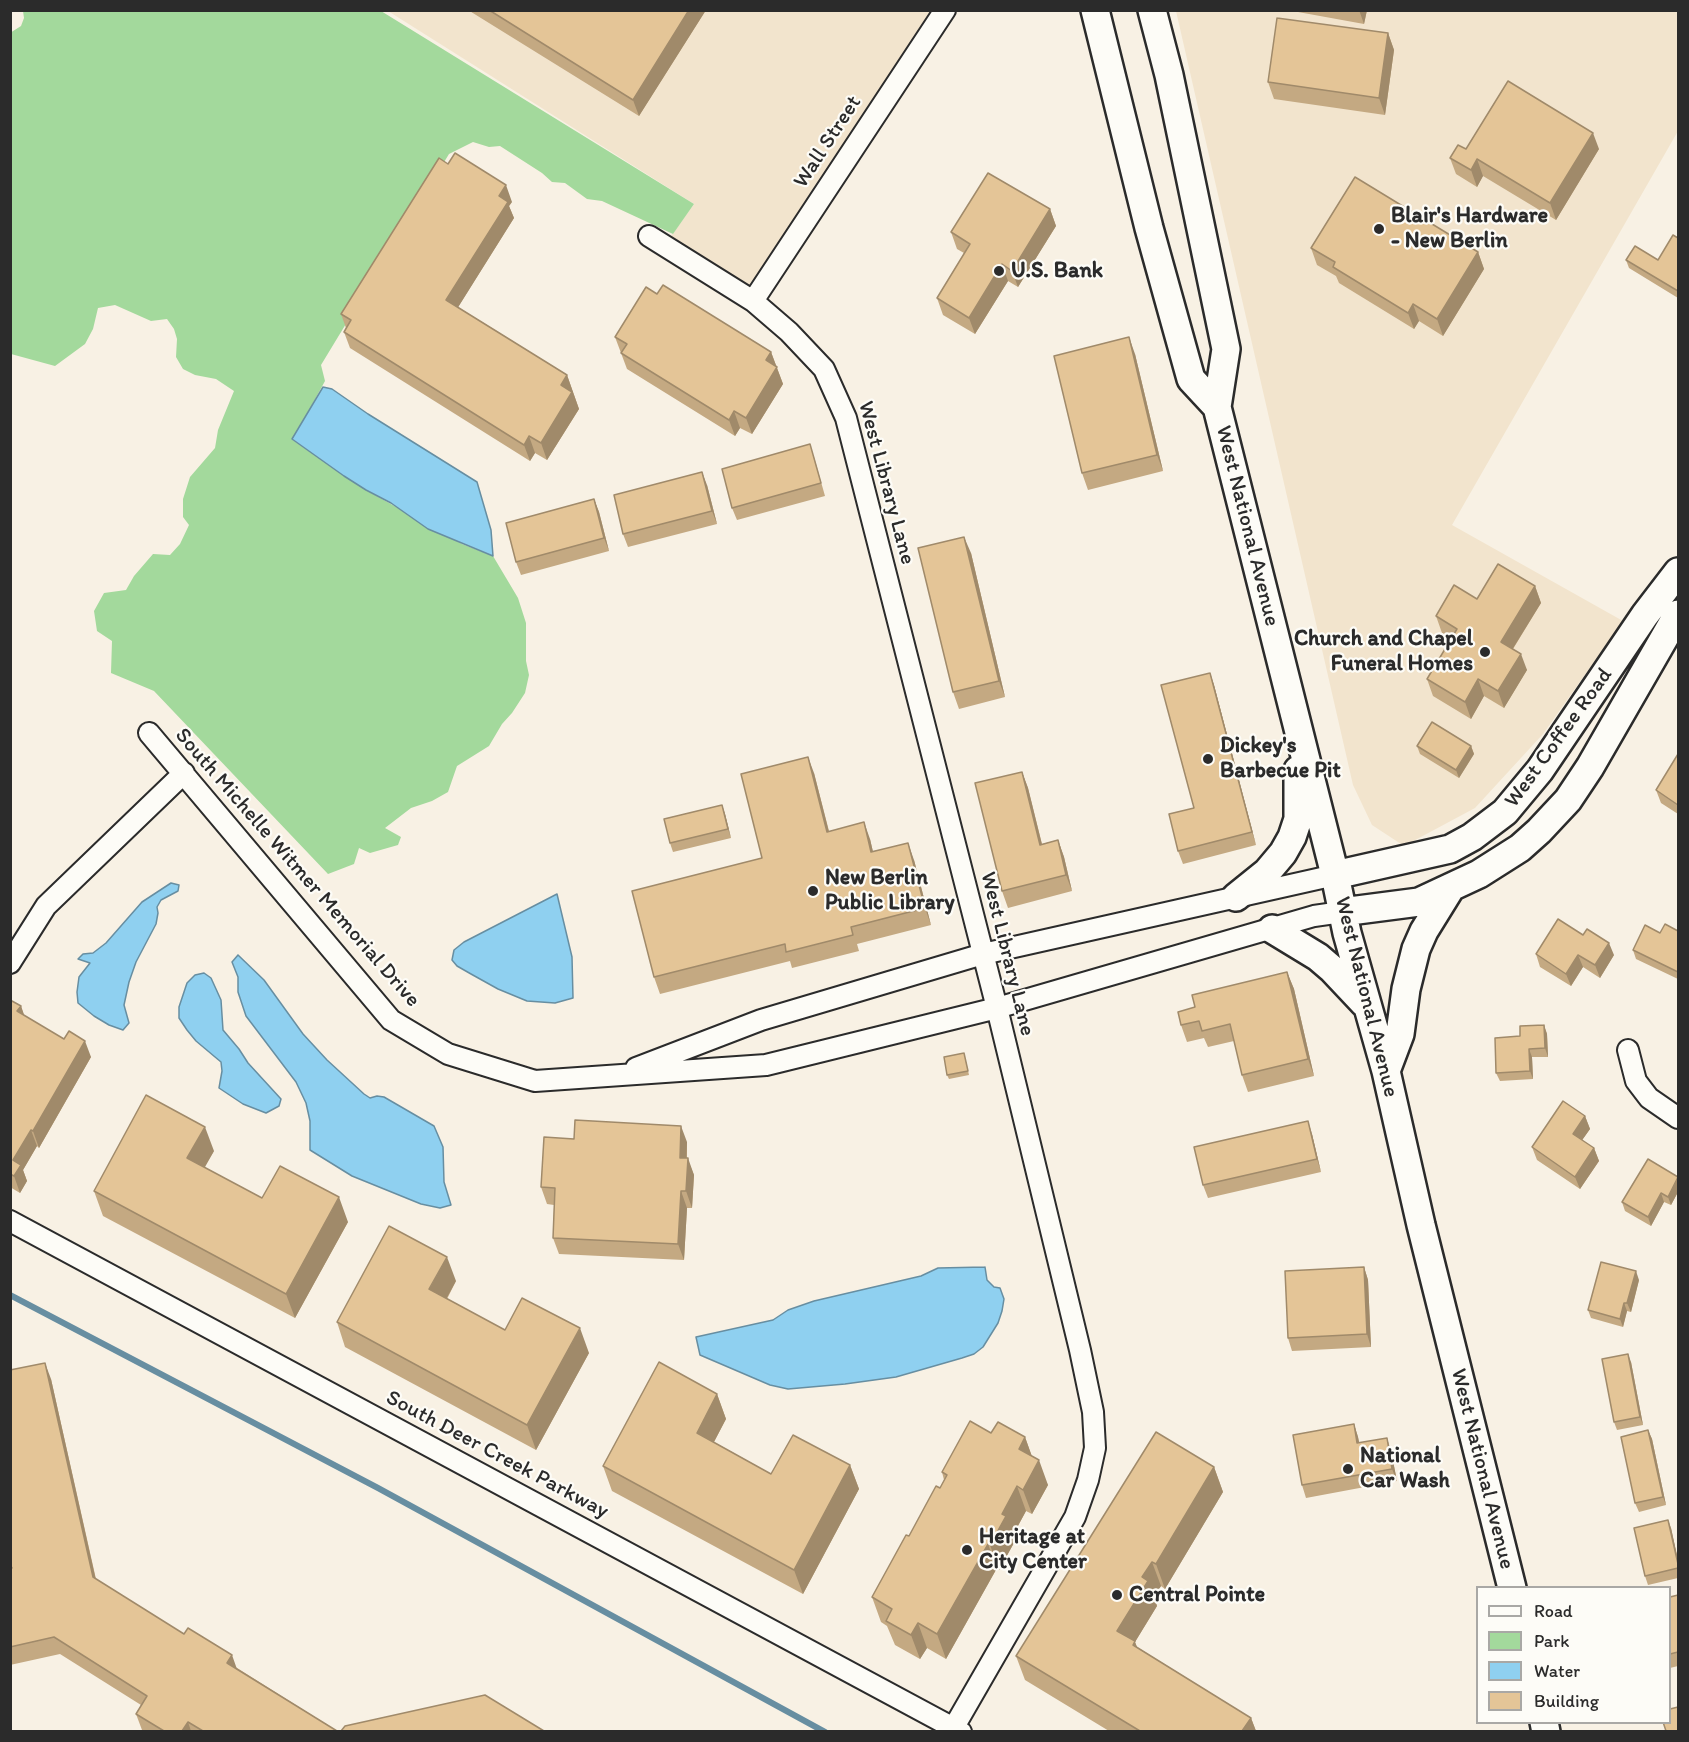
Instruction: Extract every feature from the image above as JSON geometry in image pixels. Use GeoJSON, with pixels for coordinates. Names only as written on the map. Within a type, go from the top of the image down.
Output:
{"type":"FeatureCollection","features":[{"type":"Feature","properties":{"kind":"main road","name":"West National Avenue"},"geometry":{"type":"LineString","coordinates":[[1095,10],[1149,228],[1191,379],[1217,407]]}},
{"type":"Feature","properties":{"kind":"main road"},"geometry":{"type":"LineString","coordinates":[[1134,10],[1148,51],[1164,55]]}},
{"type":"Feature","properties":{"kind":"main road","name":"West National Avenue"},"geometry":{"type":"LineString","coordinates":[[1152,10],[1206,245],[1226,349],[1217,407],[1335,875],[1342,912],[1386,1071],[1421,1225],[1512,1586]]}},
{"type":"Feature","properties":{"kind":"main road","name":"West Coffee Road"},"geometry":{"type":"LineString","coordinates":[[1335,875],[1450,849],[1489,825],[1505,812],[1540,770],[1645,615],[1678,572]]}},
{"type":"Feature","properties":{"kind":"main road","name":"West Coffee Road"},"geometry":{"type":"LineString","coordinates":[[1342,912],[1419,902],[1479,874],[1520,848],[1568,800],[1676,626]]}},
{"type":"Feature","properties":{"kind":"main road"},"geometry":{"type":"LineString","coordinates":[[1236,897],[1267,872],[1278,859],[1292,837],[1298,819],[1295,718]]}},
{"type":"Feature","properties":{"kind":"main road"},"geometry":{"type":"LineString","coordinates":[[1386,1071],[1400,1034],[1410,968],[1416,949],[1424,931],[1450,889]]}},
{"type":"Feature","properties":{"kind":"main road"},"geometry":{"type":"LineString","coordinates":[[1272,929],[1318,957],[1368,1007]]}},
{"type":"Feature","properties":{"kind":"street","name":"Wall Street"},"geometry":{"type":"LineString","coordinates":[[753,301],[945,10]]}},
{"type":"Feature","properties":{"kind":"street","name":"West Library Lane"},"geometry":{"type":"LineString","coordinates":[[657,241],[753,301],[789,332],[824,369],[846,418],[997,1008],[1080,1350],[1094,1417],[1095,1448],[1088,1480],[1075,1517],[957,1729]]}},
{"type":"Feature","properties":{"kind":"street"},"geometry":{"type":"LineString","coordinates":[[1645,615],[1676,626]]}},
{"type":"Feature","properties":{"kind":"street","name":"South Michelle Witmer Memorial Drive"},"geometry":{"type":"LineString","coordinates":[[149,733],[391,1020],[448,1054],[535,1081],[766,1065],[997,1008],[1314,916],[1342,912]]}},
{"type":"Feature","properties":{"kind":"street"},"geometry":{"type":"LineString","coordinates":[[10,963],[46,906],[184,773]]}},
{"type":"Feature","properties":{"kind":"street","name":"South Michelle Witmer Memorial Drive"},"geometry":{"type":"LineString","coordinates":[[617,1076],[760,1020],[983,954],[1335,875]]}},
{"type":"Feature","properties":{"kind":"street"},"geometry":{"type":"LineString","coordinates":[[1628,1050],[1636,1081],[1649,1098],[1678,1118]]}},
{"type":"Feature","properties":{"kind":"street","name":"South Deer Creek Parkway"},"geometry":{"type":"LineString","coordinates":[[10,1221],[957,1729]]}},
{"type":"Feature","properties":{"kind":"shaded area"},"geometry":{"type":"Polygon","coordinates":[[[388,11],[946,11],[753,301],[664,246],[694,204],[388,11]]]}},
{"type":"Feature","properties":{"kind":"shaded area"},"geometry":{"type":"Polygon","coordinates":[[[1176,11],[1678,11],[1678,131],[1452,525],[1623,621],[1543,734],[1475,808],[1404,846],[1372,825],[1353,785],[1176,11]]]}},
{"type":"Feature","properties":{"kind":"green space"},"geometry":{"type":"Polygon","coordinates":[[[23,11],[381,11],[694,204],[673,234],[602,201],[587,199],[565,183],[552,182],[500,146],[489,147],[473,142],[449,154],[321,365],[325,381],[293,440],[366,490],[462,544],[493,556],[518,598],[526,623],[526,661],[529,675],[525,693],[512,713],[502,724],[489,746],[457,766],[448,792],[432,801],[411,808],[385,828],[401,837],[398,845],[370,853],[359,848],[354,864],[328,874],[154,691],[111,673],[112,641],[97,631],[94,611],[104,593],[126,590],[134,576],[153,554],[170,555],[180,544],[189,525],[183,517],[183,499],[190,477],[215,448],[218,430],[234,391],[216,379],[195,375],[183,369],[176,357],[177,339],[174,329],[167,319],[151,321],[115,305],[98,308],[93,329],[85,344],[55,366],[11,354],[10,33],[21,26],[24,18],[23,11]]]}},
{"type":"Feature","properties":{"kind":"water"},"geometry":{"type":"Polygon","coordinates":[[[323,387],[332,389],[477,482],[491,530],[493,556],[428,529],[391,503],[344,476],[292,439],[323,387]]]}},
{"type":"Feature","properties":{"kind":"water"},"geometry":{"type":"Polygon","coordinates":[[[171,883],[179,885],[178,891],[161,900],[157,907],[156,924],[136,962],[129,982],[124,1005],[129,1023],[123,1030],[109,1025],[78,1003],[79,977],[90,963],[78,959],[83,954],[93,953],[106,943],[142,902],[171,883]]]}},
{"type":"Feature","properties":{"kind":"water"},"geometry":{"type":"Polygon","coordinates":[[[557,894],[572,957],[573,998],[555,1003],[527,1001],[498,989],[457,966],[452,960],[454,950],[464,942],[557,894]]]}},
{"type":"Feature","properties":{"kind":"water"},"geometry":{"type":"Polygon","coordinates":[[[238,955],[264,980],[303,1034],[364,1094],[370,1098],[384,1097],[434,1126],[443,1147],[444,1182],[451,1205],[440,1208],[421,1204],[352,1176],[310,1150],[310,1121],[306,1103],[296,1082],[246,1016],[238,992],[238,977],[232,962],[238,955]]]}},
{"type":"Feature","properties":{"kind":"water"},"geometry":{"type":"Polygon","coordinates":[[[204,973],[211,978],[221,1000],[223,1030],[248,1063],[281,1099],[279,1106],[266,1113],[243,1104],[219,1088],[221,1062],[196,1041],[179,1018],[179,1007],[187,983],[195,975],[204,973]]]}},
{"type":"Feature","properties":{"kind":"water"},"geometry":{"type":"Polygon","coordinates":[[[985,1267],[987,1280],[994,1287],[1000,1288],[1004,1299],[1002,1311],[998,1323],[983,1347],[974,1354],[962,1358],[896,1377],[788,1389],[770,1385],[700,1355],[696,1337],[773,1320],[788,1310],[814,1301],[921,1276],[938,1268],[985,1267]]]}},
{"type":"Feature","properties":{"kind":"building"},"geometry":{"type":"Polygon","coordinates":[[[489,10],[689,10],[633,100],[489,10]]]}},
{"type":"Feature","properties":{"kind":"building"},"geometry":{"type":"Polygon","coordinates":[[[1277,18],[1388,33],[1379,98],[1268,82],[1277,18]]]}},
{"type":"Feature","properties":{"kind":"building"},"geometry":{"type":"Polygon","coordinates":[[[1508,81],[1593,133],[1550,203],[1477,159],[1471,170],[1450,158],[1458,145],[1466,149],[1508,81]]]}},
{"type":"Feature","properties":{"kind":"building"},"geometry":{"type":"Polygon","coordinates":[[[455,153],[506,185],[499,196],[508,202],[446,300],[567,375],[561,385],[572,392],[541,443],[529,436],[524,445],[344,332],[351,320],[341,314],[439,158],[448,164],[455,153]]]}},
{"type":"Feature","properties":{"kind":"building","name":"U.S. Bank"},"geometry":{"type":"Polygon","coordinates":[[[988,173],[1050,209],[1012,271],[1002,264],[969,318],[937,298],[970,244],[951,232],[988,173]]]}},
{"type":"Feature","properties":{"kind":"building","name":"Blair's Hardware - New Berlin"},"geometry":{"type":"Polygon","coordinates":[[[1355,177],[1478,252],[1437,319],[1413,304],[1408,313],[1333,267],[1335,262],[1311,248],[1355,177]]]}},
{"type":"Feature","properties":{"kind":"building"},"geometry":{"type":"Polygon","coordinates":[[[1673,235],[1678,238],[1678,291],[1626,260],[1635,246],[1658,260],[1673,235]]]}},
{"type":"Feature","properties":{"kind":"building"},"geometry":{"type":"Polygon","coordinates":[[[663,285],[771,352],[766,360],[777,367],[746,418],[734,411],[729,420],[621,353],[627,344],[615,337],[646,287],[657,294],[663,285]]]}},
{"type":"Feature","properties":{"kind":"building"},"geometry":{"type":"Polygon","coordinates":[[[1129,337],[1157,455],[1082,473],[1054,356],[1129,337]]]}},
{"type":"Feature","properties":{"kind":"building"},"geometry":{"type":"Polygon","coordinates":[[[810,444],[821,483],[732,508],[722,469],[810,444]]]}},
{"type":"Feature","properties":{"kind":"building"},"geometry":{"type":"Polygon","coordinates":[[[702,472],[712,511],[623,534],[614,495],[702,472]]]}},
{"type":"Feature","properties":{"kind":"building"},"geometry":{"type":"Polygon","coordinates":[[[594,499],[604,538],[516,562],[506,523],[594,499]]]}},
{"type":"Feature","properties":{"kind":"building"},"geometry":{"type":"Polygon","coordinates":[[[964,537],[999,681],[953,692],[918,548],[964,537]]]}},
{"type":"Feature","properties":{"kind":"building","name":"Church and Chapel Funeral Homes"},"geometry":{"type":"Polygon","coordinates":[[[1498,564],[1535,586],[1501,642],[1521,654],[1498,691],[1478,679],[1465,702],[1427,679],[1457,629],[1436,616],[1454,585],[1477,599],[1498,564]]]}},
{"type":"Feature","properties":{"kind":"building","name":"Dickey's Barbecue Pit"},"geometry":{"type":"Polygon","coordinates":[[[1210,673],[1252,832],[1178,851],[1169,814],[1194,808],[1161,685],[1210,673]]]}},
{"type":"Feature","properties":{"kind":"building"},"geometry":{"type":"Polygon","coordinates":[[[1432,722],[1471,746],[1456,770],[1417,746],[1432,722]]]}},
{"type":"Feature","properties":{"kind":"building"},"geometry":{"type":"Polygon","coordinates":[[[1678,754],[1678,805],[1656,790],[1678,754]]]}},
{"type":"Feature","properties":{"kind":"building","name":"New Berlin Public Library"},"geometry":{"type":"Polygon","coordinates":[[[808,757],[827,832],[864,822],[871,852],[908,843],[925,908],[851,927],[853,935],[786,952],[785,944],[654,977],[632,891],[762,858],[741,774],[808,757]]]}},
{"type":"Feature","properties":{"kind":"building"},"geometry":{"type":"Polygon","coordinates":[[[1022,772],[1040,845],[1058,840],[1066,875],[1002,891],[975,783],[1022,772]]]}},
{"type":"Feature","properties":{"kind":"building"},"geometry":{"type":"Polygon","coordinates":[[[722,805],[728,829],[670,843],[664,819],[722,805]]]}},
{"type":"Feature","properties":{"kind":"building"},"geometry":{"type":"Polygon","coordinates":[[[1558,919],[1583,935],[1587,929],[1609,943],[1595,965],[1578,955],[1566,974],[1536,954],[1558,919]]]}},
{"type":"Feature","properties":{"kind":"building"},"geometry":{"type":"Polygon","coordinates":[[[1665,924],[1678,931],[1678,972],[1633,950],[1645,925],[1660,933],[1665,924]]]}},
{"type":"Feature","properties":{"kind":"building"},"geometry":{"type":"Polygon","coordinates":[[[1287,972],[1308,1059],[1242,1075],[1230,1024],[1202,1031],[1199,1021],[1181,1025],[1178,1012],[1195,1007],[1192,995],[1287,972]]]}},
{"type":"Feature","properties":{"kind":"building"},"geometry":{"type":"Polygon","coordinates":[[[12,1001],[21,1006],[17,1011],[64,1039],[69,1031],[85,1041],[33,1131],[31,1130],[13,1160],[21,1165],[14,1176],[10,1174],[10,1004],[12,1001]]]}},
{"type":"Feature","properties":{"kind":"building"},"geometry":{"type":"Polygon","coordinates":[[[1544,1025],[1545,1048],[1529,1049],[1530,1071],[1496,1073],[1495,1038],[1520,1036],[1520,1026],[1544,1025]]]}},
{"type":"Feature","properties":{"kind":"building"},"geometry":{"type":"Polygon","coordinates":[[[964,1053],[968,1071],[947,1075],[944,1057],[964,1053]]]}},
{"type":"Feature","properties":{"kind":"building"},"geometry":{"type":"Polygon","coordinates":[[[146,1095],[205,1127],[187,1158],[262,1198],[280,1166],[339,1197],[286,1294],[94,1191],[146,1095]]]}},
{"type":"Feature","properties":{"kind":"building"},"geometry":{"type":"Polygon","coordinates":[[[1563,1101],[1585,1116],[1573,1134],[1594,1148],[1575,1177],[1532,1147],[1563,1101]]]}},
{"type":"Feature","properties":{"kind":"building"},"geometry":{"type":"Polygon","coordinates":[[[575,1120],[681,1126],[680,1158],[688,1158],[686,1191],[681,1191],[678,1244],[553,1238],[555,1188],[541,1187],[544,1137],[574,1139],[575,1120]]]}},
{"type":"Feature","properties":{"kind":"building"},"geometry":{"type":"Polygon","coordinates":[[[1308,1121],[1317,1159],[1203,1185],[1194,1147],[1308,1121]]]}},
{"type":"Feature","properties":{"kind":"building"},"geometry":{"type":"Polygon","coordinates":[[[1648,1159],[1678,1177],[1668,1197],[1661,1193],[1648,1217],[1622,1202],[1648,1159]]]}},
{"type":"Feature","properties":{"kind":"building"},"geometry":{"type":"Polygon","coordinates":[[[389,1226],[447,1257],[429,1289],[505,1330],[522,1298],[580,1328],[527,1425],[337,1322],[389,1226]]]}},
{"type":"Feature","properties":{"kind":"building"},"geometry":{"type":"Polygon","coordinates":[[[1601,1262],[1636,1271],[1620,1319],[1588,1310],[1601,1262]]]}},
{"type":"Feature","properties":{"kind":"building"},"geometry":{"type":"Polygon","coordinates":[[[1364,1267],[1367,1334],[1288,1338],[1285,1271],[1364,1267]]]}},
{"type":"Feature","properties":{"kind":"building"},"geometry":{"type":"Polygon","coordinates":[[[1628,1354],[1640,1417],[1614,1422],[1602,1359],[1628,1354]]]}},
{"type":"Feature","properties":{"kind":"building"},"geometry":{"type":"Polygon","coordinates":[[[659,1362],[717,1394],[697,1433],[771,1474],[793,1435],[850,1465],[794,1570],[603,1466],[659,1362]]]}},
{"type":"Feature","properties":{"kind":"building"},"geometry":{"type":"Polygon","coordinates":[[[45,1363],[93,1577],[184,1634],[188,1628],[232,1655],[227,1663],[337,1731],[203,1731],[188,1722],[182,1731],[164,1731],[136,1714],[147,1696],[54,1637],[10,1647],[10,1568],[12,1568],[10,1564],[10,1370],[45,1363]]]}},
{"type":"Feature","properties":{"kind":"building","name":"Heritage at City Center"},"geometry":{"type":"Polygon","coordinates":[[[970,1421],[991,1433],[998,1422],[1025,1437],[1019,1449],[1039,1460],[1023,1490],[1017,1486],[1002,1514],[1006,1516],[937,1634],[918,1623],[911,1635],[886,1621],[892,1609],[872,1597],[936,1486],[940,1488],[947,1475],[942,1472],[970,1421]]]}},
{"type":"Feature","properties":{"kind":"building","name":"National Car Wash"},"geometry":{"type":"Polygon","coordinates":[[[1354,1424],[1357,1443],[1387,1438],[1392,1469],[1302,1485],[1293,1435],[1354,1424]]]}},
{"type":"Feature","properties":{"kind":"building"},"geometry":{"type":"Polygon","coordinates":[[[1648,1430],[1663,1497],[1635,1503],[1621,1437],[1648,1430]]]}},
{"type":"Feature","properties":{"kind":"building","name":"Central Pointe"},"geometry":{"type":"Polygon","coordinates":[[[1156,1432],[1214,1467],[1156,1564],[1152,1562],[1142,1577],[1148,1581],[1117,1631],[1135,1641],[1133,1645],[1251,1718],[1242,1731],[1140,1731],[1016,1656],[1156,1432]]]}},
{"type":"Feature","properties":{"kind":"building"},"geometry":{"type":"Polygon","coordinates":[[[1668,1520],[1678,1568],[1645,1576],[1634,1528],[1668,1520]]]}},
{"type":"Feature","properties":{"kind":"building"},"geometry":{"type":"Polygon","coordinates":[[[1678,1595],[1678,1652],[1671,1654],[1671,1597],[1678,1595]]]}},
{"type":"Feature","properties":{"kind":"building"},"geometry":{"type":"Polygon","coordinates":[[[485,1695],[544,1731],[341,1731],[345,1726],[485,1695]]]}},
{"type":"Feature","properties":{"kind":"building"},"geometry":{"type":"Polygon","coordinates":[[[1678,1707],[1678,1731],[1666,1731],[1664,1724],[1671,1724],[1671,1709],[1678,1707]]]}},
{"type":"Feature","properties":{"kind":"waterway"},"geometry":{"type":"LineString","coordinates":[[10,1295],[378,1488],[825,1732]]}},
{"type":"Feature","properties":{"kind":"place","name":"Blair's Hardware - New Berlin"},"geometry":{"type":"Point","coordinates":[1379,229]}},
{"type":"Feature","properties":{"kind":"place","name":"U.S. Bank"},"geometry":{"type":"Point","coordinates":[999,271]}},
{"type":"Feature","properties":{"kind":"place","name":"Church and Chapel Funeral Homes"},"geometry":{"type":"Point","coordinates":[1485,652]}},
{"type":"Feature","properties":{"kind":"place","name":"Dickey's Barbecue Pit"},"geometry":{"type":"Point","coordinates":[1208,759]}},
{"type":"Feature","properties":{"kind":"place","name":"New Berlin Public Library"},"geometry":{"type":"Point","coordinates":[813,891]}},
{"type":"Feature","properties":{"kind":"place","name":"National Car Wash"},"geometry":{"type":"Point","coordinates":[1348,1469]}},
{"type":"Feature","properties":{"kind":"place","name":"Heritage at City Center"},"geometry":{"type":"Point","coordinates":[967,1550]}},
{"type":"Feature","properties":{"kind":"place","name":"Central Pointe"},"geometry":{"type":"Point","coordinates":[1117,1595]}}]}
